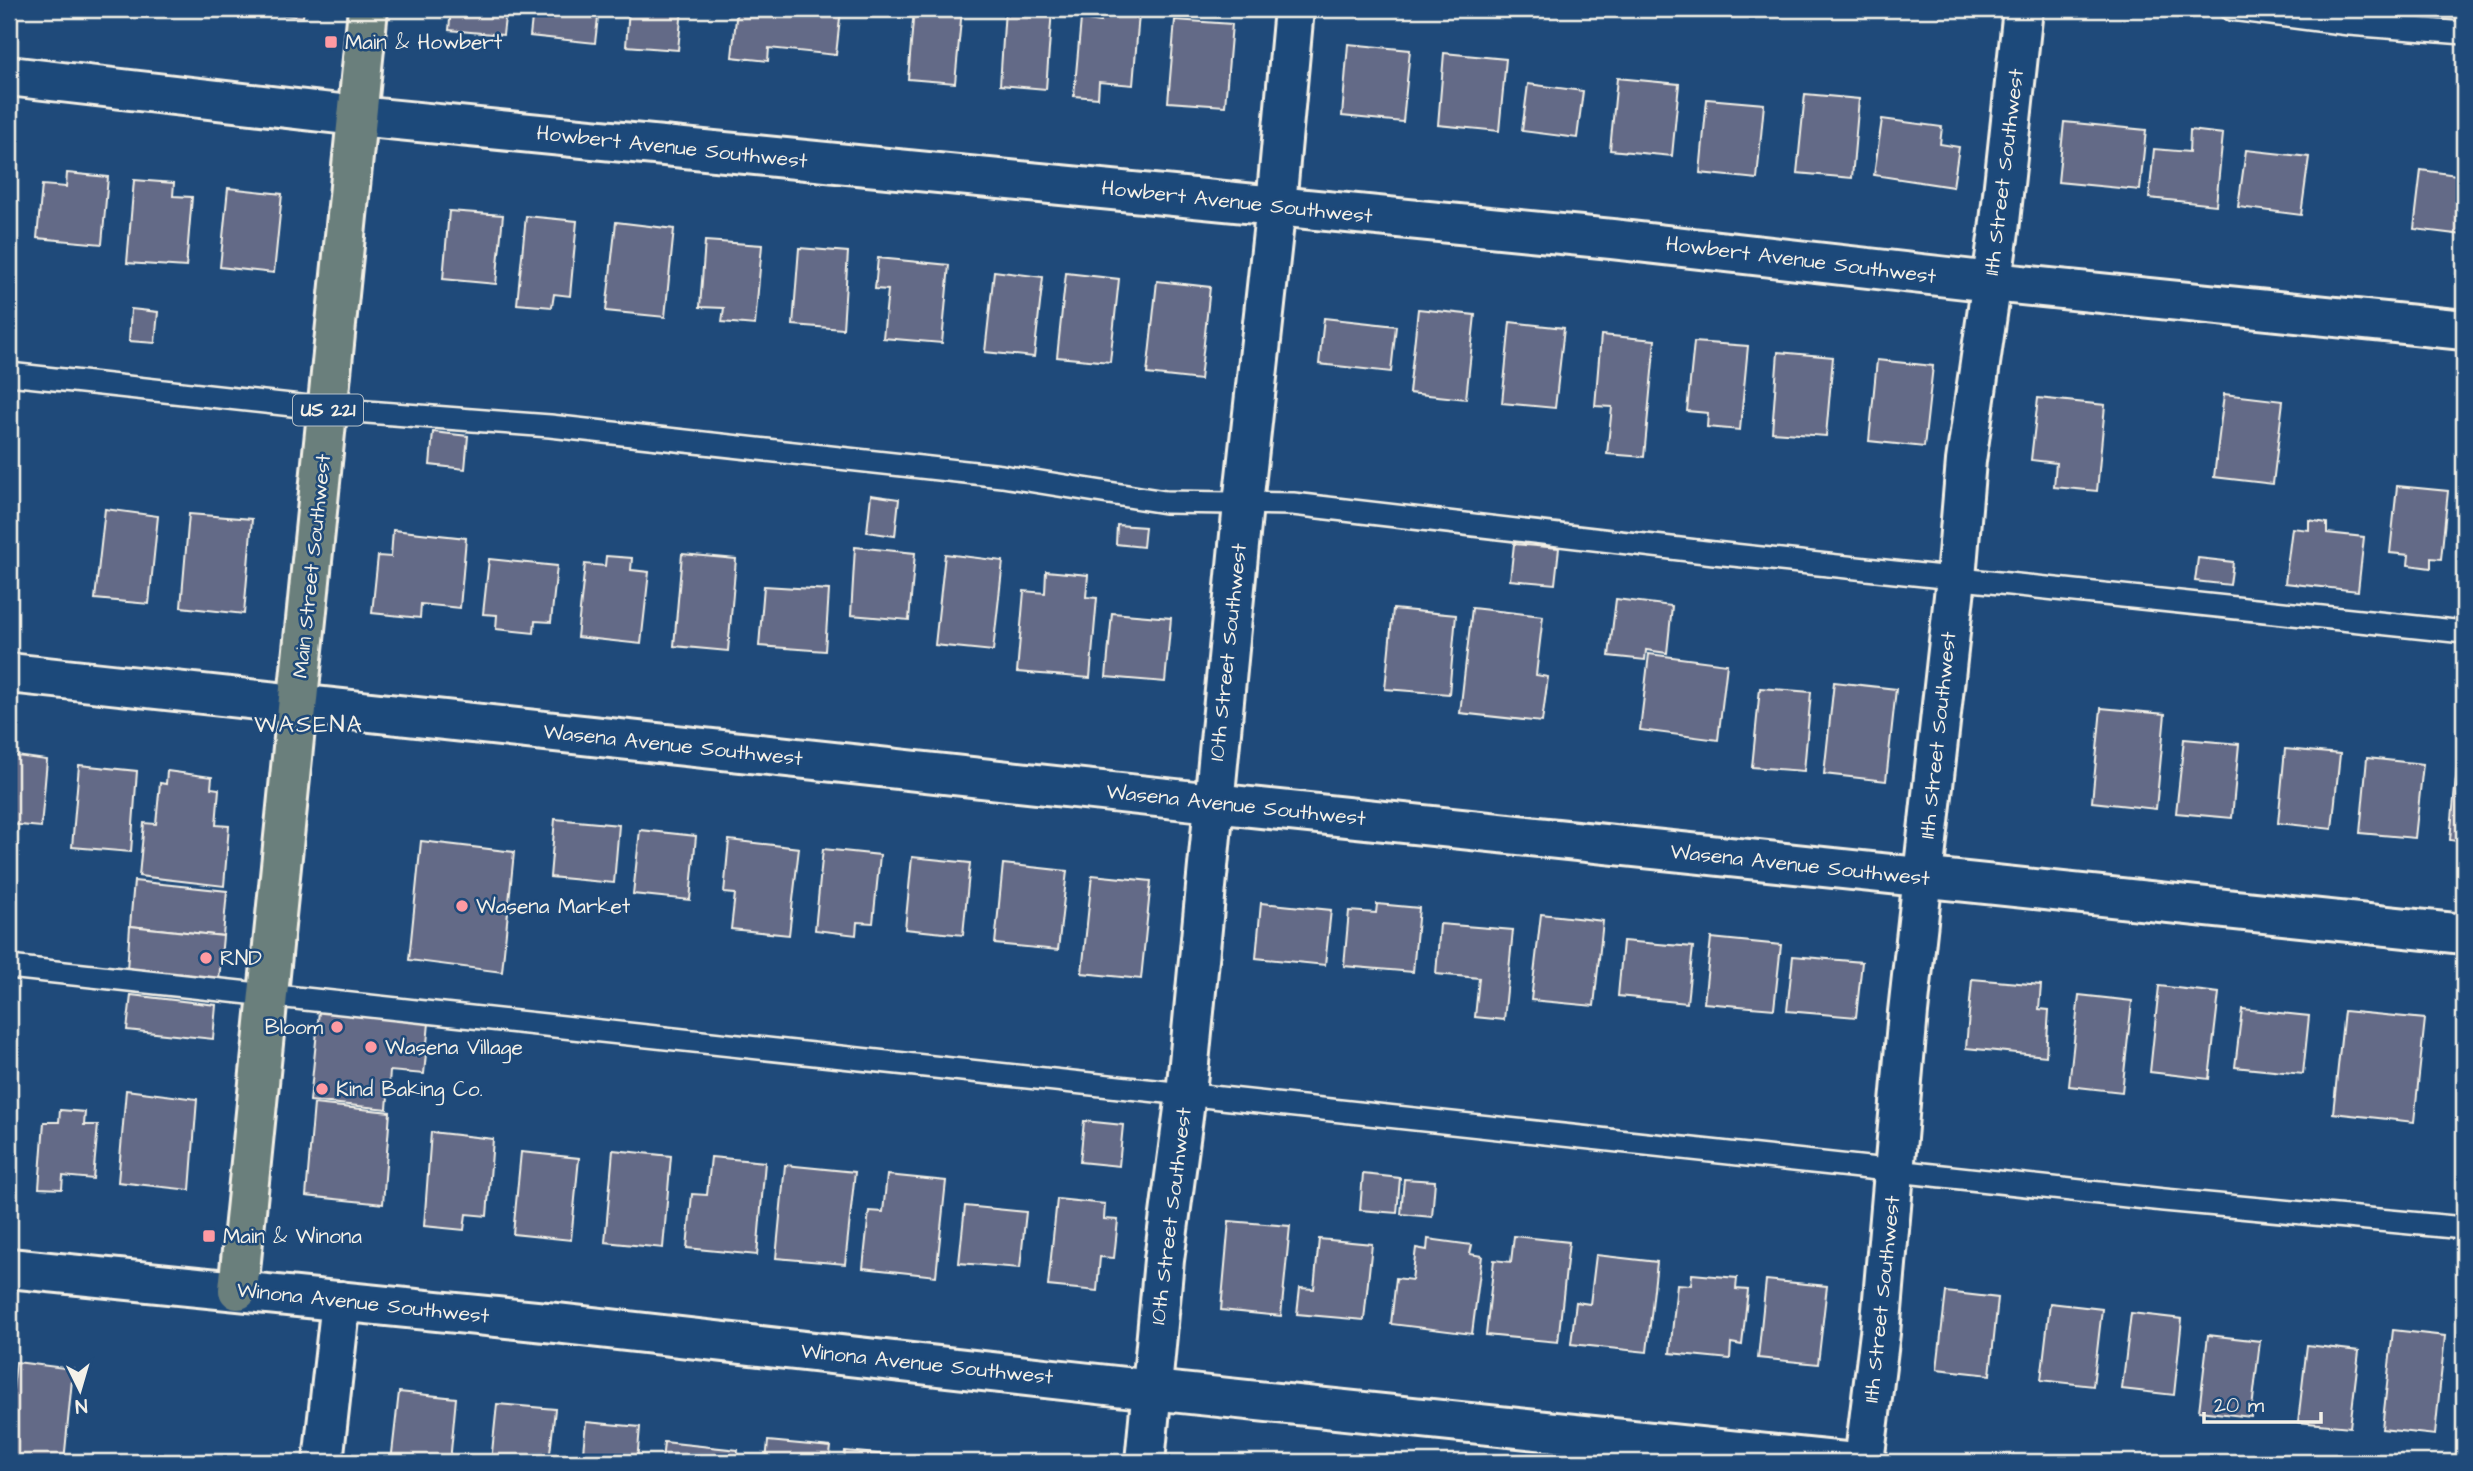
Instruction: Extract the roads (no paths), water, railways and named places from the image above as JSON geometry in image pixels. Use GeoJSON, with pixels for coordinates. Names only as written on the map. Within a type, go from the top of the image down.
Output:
{"type":"FeatureCollection","features":[{"type":"Feature","properties":{"kind":"main road","name":"Main Street Southwest"},"geometry":{"type":"LineString","coordinates":[[237,1290],[368,9]]}},
{"type":"Feature","properties":{"kind":"street","name":"10th Street Southwest"},"geometry":{"type":"LineString","coordinates":[[1144,1462],[1164,1260],[1186,1094],[1294,9]]}},
{"type":"Feature","properties":{"kind":"street","name":"11th Street Southwest"},"geometry":{"type":"LineString","coordinates":[[1864,1462],[1880,1333],[1922,877],[1956,578],[1966,461],[2000,231],[2023,9]]}},
{"type":"Feature","properties":{"kind":"street","name":"Howbert Avenue Southwest"},"geometry":{"type":"LineString","coordinates":[[9,76],[357,116],[1612,239],[1992,282],[2464,330]]}},
{"type":"Feature","properties":{"kind":"street","name":"Wasena Avenue Southwest"},"geometry":{"type":"LineString","coordinates":[[9,673],[2464,934]]}},
{"type":"Feature","properties":{"kind":"street","name":"Winona Avenue Southwest"},"geometry":{"type":"LineString","coordinates":[[9,1268],[1845,1462]]}},
{"type":"Feature","properties":{"kind":"street"},"geometry":{"type":"LineString","coordinates":[[323,1462],[341,1301]]}},
{"type":"Feature","properties":{"kind":"lane"},"geometry":{"type":"LineString","coordinates":[[2231,9],[2349,24],[2464,33]]}},
{"type":"Feature","properties":{"kind":"lane"},"geometry":{"type":"LineString","coordinates":[[9,374],[328,408],[550,426],[975,473],[1165,502],[1293,504],[1714,553],[2464,632]]}},
{"type":"Feature","properties":{"kind":"lane"},"geometry":{"type":"LineString","coordinates":[[9,967],[2178,1202],[2464,1228]]}},
{"type":"Feature","properties":{"kind":"place","name":"Main & Howbert"},"geometry":{"type":"Point","coordinates":[331,42]}},
{"type":"Feature","properties":{"kind":"place","name":"Wasena Market"},"geometry":{"type":"Point","coordinates":[462,906]}},
{"type":"Feature","properties":{"kind":"place","name":"RND"},"geometry":{"type":"Point","coordinates":[206,958]}},
{"type":"Feature","properties":{"kind":"place","name":"Bloom"},"geometry":{"type":"Point","coordinates":[337,1027]}},
{"type":"Feature","properties":{"kind":"place","name":"Wasena Village"},"geometry":{"type":"Point","coordinates":[371,1047]}},
{"type":"Feature","properties":{"kind":"place","name":"Kind Baking Co."},"geometry":{"type":"Point","coordinates":[322,1089]}},
{"type":"Feature","properties":{"kind":"place","name":"Main & Winona"},"geometry":{"type":"Point","coordinates":[209,1236]}},
{"type":"Feature","properties":{"kind":"district","name":"WASENA"},"geometry":{"type":"Point","coordinates":[309,725]}}]}
